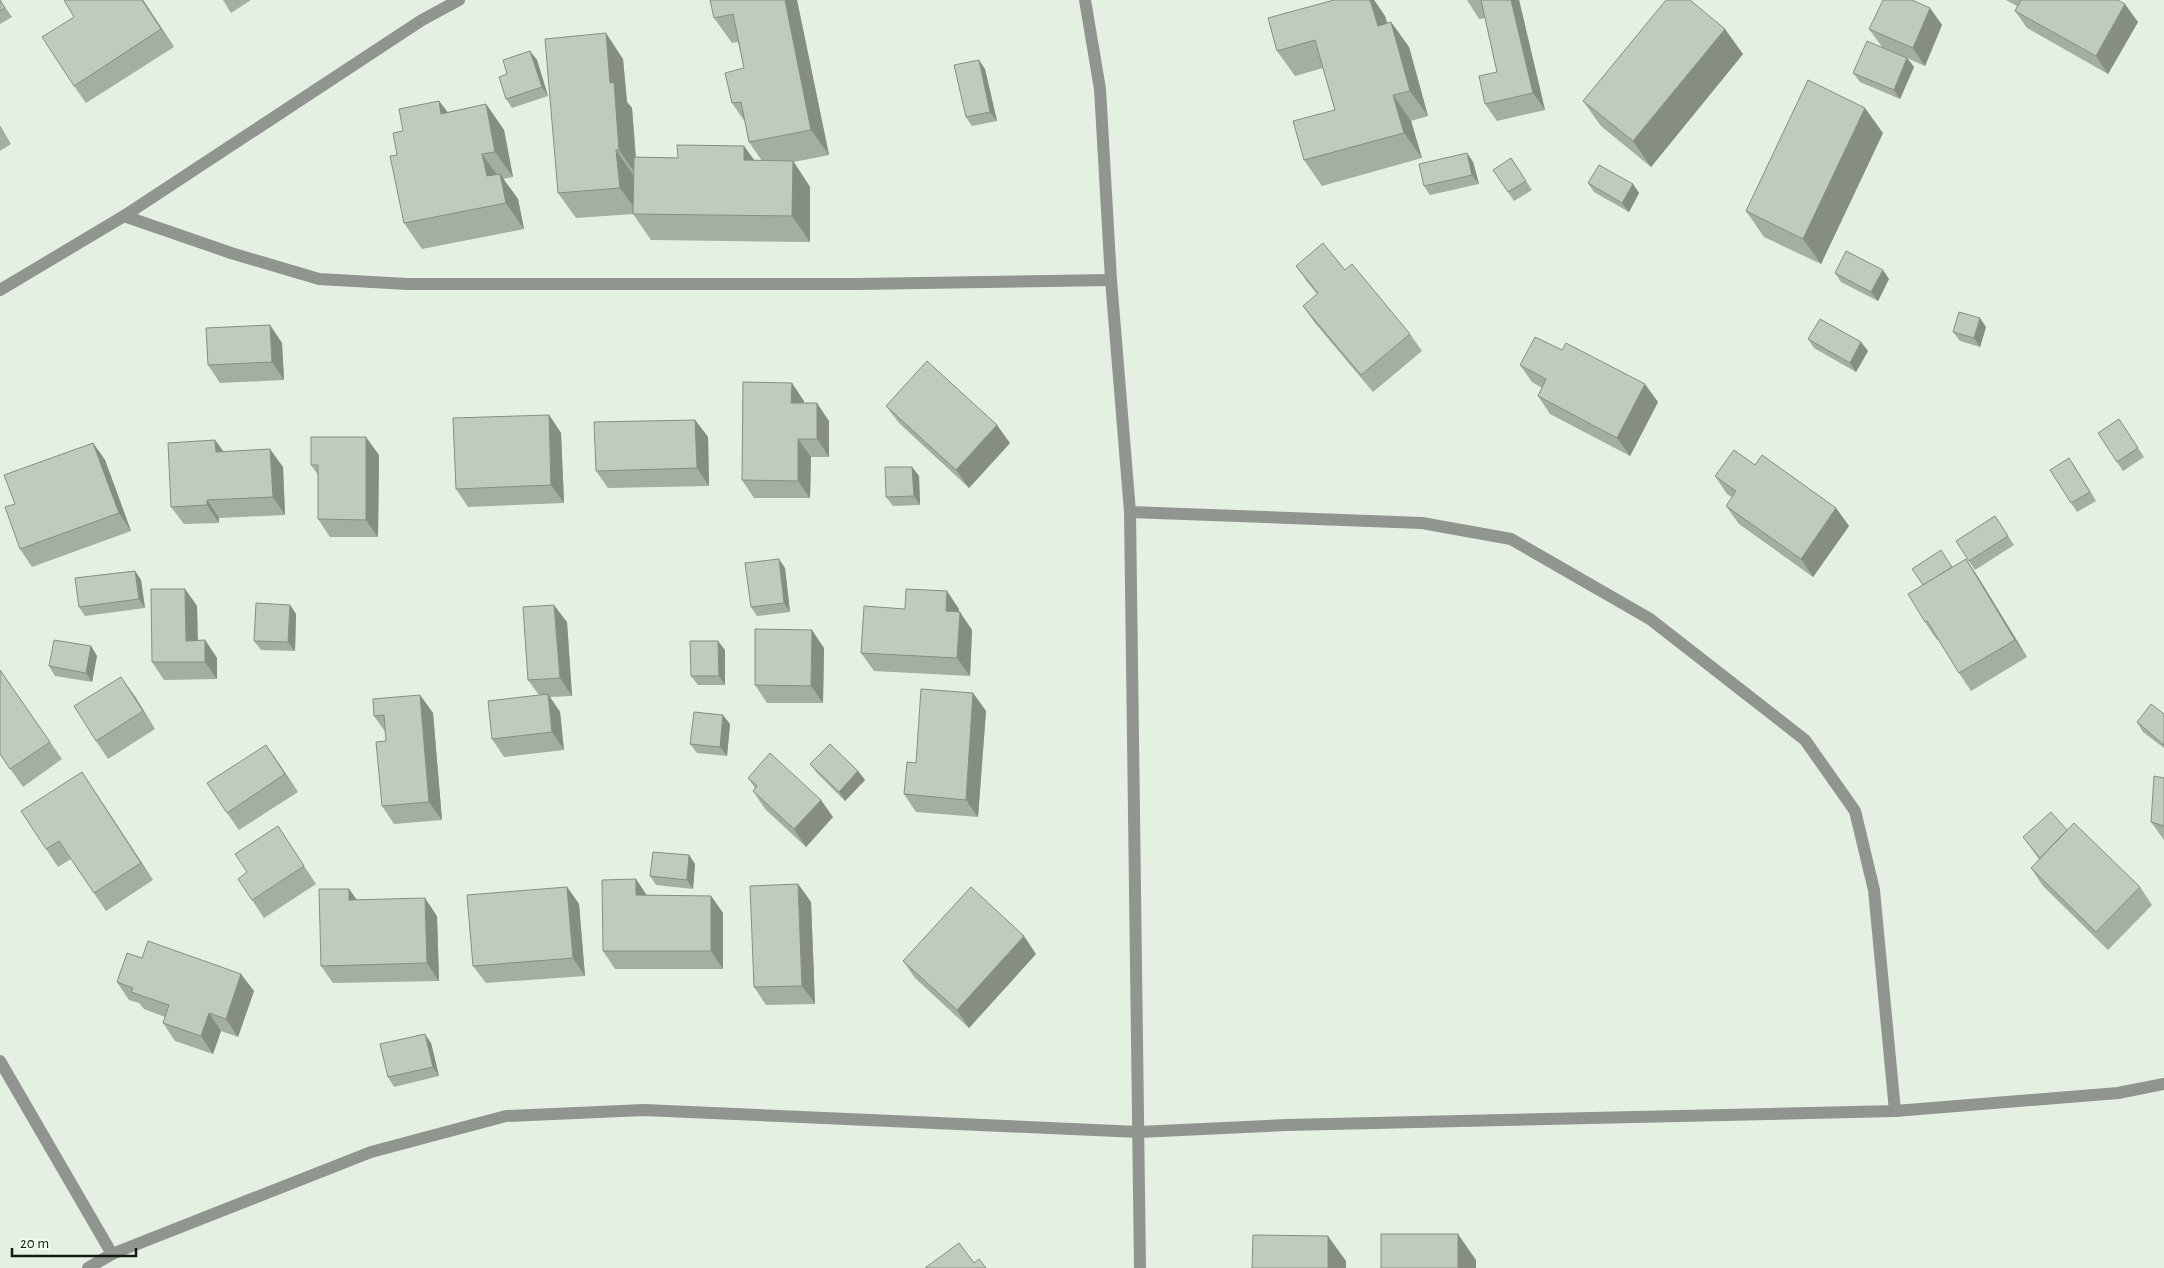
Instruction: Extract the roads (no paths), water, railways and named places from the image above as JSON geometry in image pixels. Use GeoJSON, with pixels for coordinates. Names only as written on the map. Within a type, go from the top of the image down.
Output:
{"type":"FeatureCollection","features":[{"type":"Feature","properties":{"kind":"street"},"geometry":{"type":"LineString","coordinates":[[0,290],[124,216],[414,26],[459,0]]}},
{"type":"Feature","properties":{"kind":"street"},"geometry":{"type":"LineString","coordinates":[[1085,0],[1100,88],[1111,280],[1130,512],[1140,1268]]}},
{"type":"Feature","properties":{"kind":"street"},"geometry":{"type":"LineString","coordinates":[[124,216],[231,253],[319,279],[407,284],[857,284],[1111,280]]}},
{"type":"Feature","properties":{"kind":"street"},"geometry":{"type":"LineString","coordinates":[[1130,512],[1422,522],[1511,539],[1650,619],[1806,740],[1855,811],[1874,890],[1895,1111]]}},
{"type":"Feature","properties":{"kind":"street"},"geometry":{"type":"LineString","coordinates":[[0,1061],[112,1254]]}},
{"type":"Feature","properties":{"kind":"street"},"geometry":{"type":"LineString","coordinates":[[88,1268],[112,1254],[371,1152],[506,1116],[644,1110],[1139,1132],[1287,1125],[1895,1111],[2118,1093],[2164,1084]]}}]}
